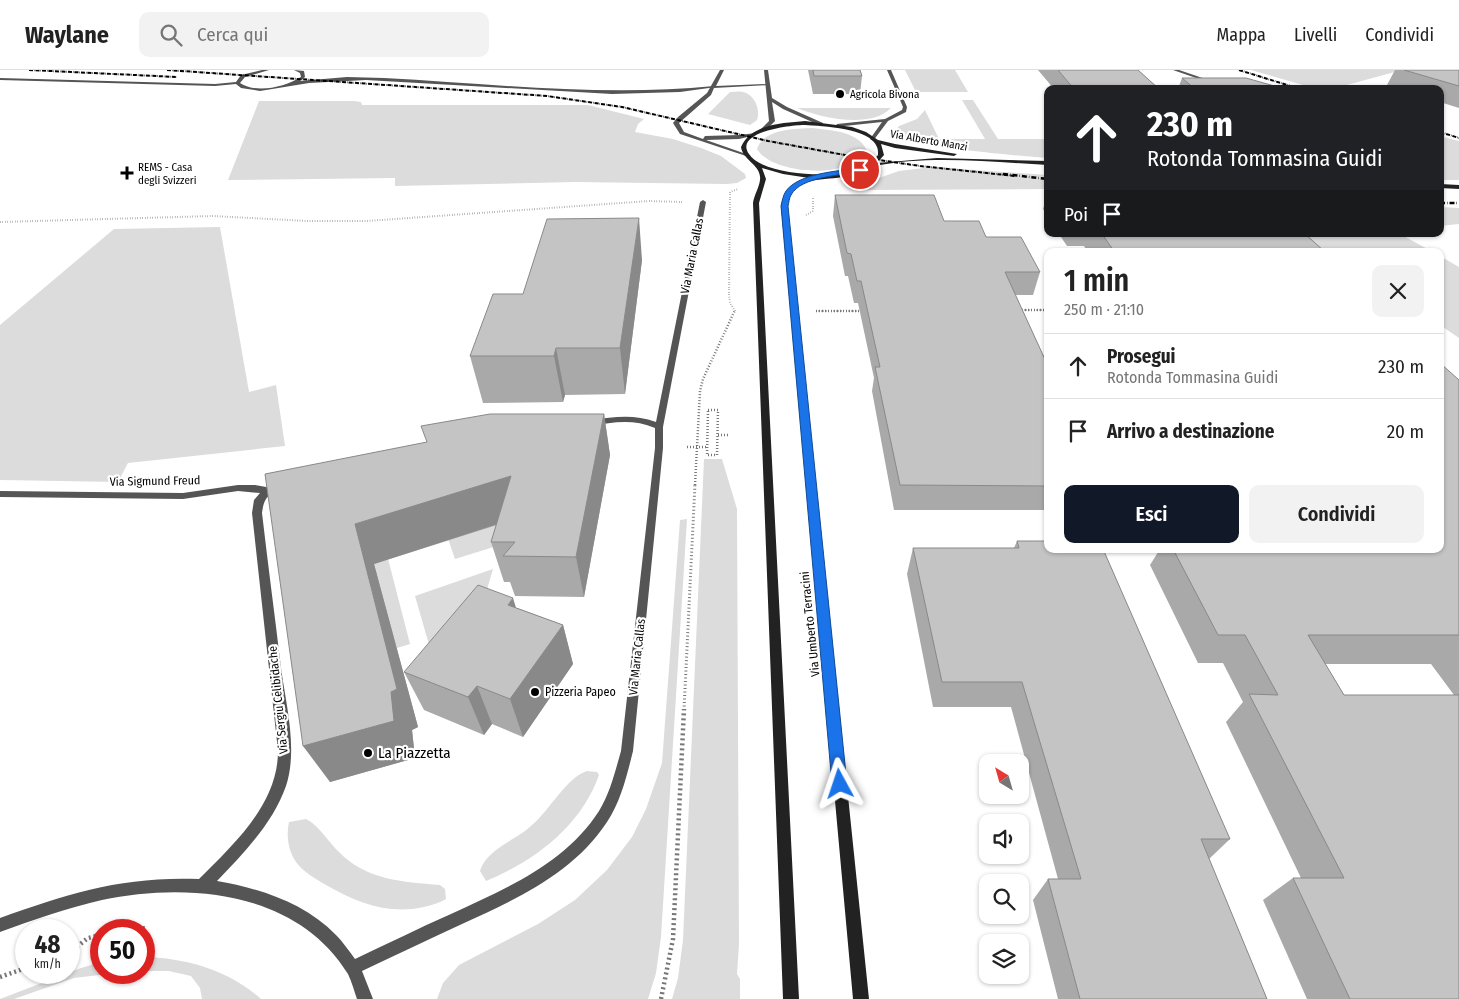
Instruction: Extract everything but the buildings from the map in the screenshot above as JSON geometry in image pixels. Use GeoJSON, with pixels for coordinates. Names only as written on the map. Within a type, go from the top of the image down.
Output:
{"type":"FeatureCollection","features":[{"type":"Feature","properties":{"kind":"main road","name":"Via Alberto Manzi"},"geometry":{"type":"LineString","coordinates":[[754,134],[790,124],[821,124],[857,131],[874,140],[895,146],[979,159]]}},
{"type":"Feature","properties":{"kind":"main road"},"geometry":{"type":"LineString","coordinates":[[754,134],[744,145],[747,156],[761,170],[764,180],[756,203],[792,999]]}},
{"type":"Feature","properties":{"kind":"main road"},"geometry":{"type":"LineString","coordinates":[[871,166],[881,155],[881,148],[874,140]]}},
{"type":"Feature","properties":{"kind":"main road","name":"Via Alberto Manzi"},"geometry":{"type":"LineString","coordinates":[[820,176],[846,174],[871,166],[917,160],[979,159],[1044,163]]}},
{"type":"Feature","properties":{"kind":"main road"},"geometry":{"type":"LineString","coordinates":[[756,163],[785,173],[820,176]]}},
{"type":"Feature","properties":{"kind":"main road","name":"Via Umberto Terracini"},"geometry":{"type":"LineString","coordinates":[[820,176],[806,180],[791,189],[785,197],[784,206],[861,999]]}},
{"type":"Feature","properties":{"kind":"main road"},"geometry":{"type":"LineString","coordinates":[[1444,186],[1459,187]]}},
{"type":"Feature","properties":{"kind":"street"},"geometry":{"type":"LineString","coordinates":[[237,83],[243,76],[267,70]]}},
{"type":"Feature","properties":{"kind":"street"},"geometry":{"type":"LineString","coordinates":[[296,70],[346,79],[591,92],[650,92],[767,85]]}},
{"type":"Feature","properties":{"kind":"street"},"geometry":{"type":"LineString","coordinates":[[722,70],[714,87],[676,123],[682,133],[747,156]]}},
{"type":"Feature","properties":{"kind":"street"},"geometry":{"type":"LineString","coordinates":[[763,130],[772,121],[766,70]]}},
{"type":"Feature","properties":{"kind":"street"},"geometry":{"type":"LineString","coordinates":[[836,126],[886,120],[901,114],[905,107],[889,70]]}},
{"type":"Feature","properties":{"kind":"street"},"geometry":{"type":"LineString","coordinates":[[1175,70],[1221,85]]}},
{"type":"Feature","properties":{"kind":"street"},"geometry":{"type":"LineString","coordinates":[[290,84],[301,79],[304,75],[302,72]]}},
{"type":"Feature","properties":{"kind":"street"},"geometry":{"type":"LineString","coordinates":[[0,78],[215,85],[237,83],[242,87],[255,89],[346,79]]}},
{"type":"Feature","properties":{"kind":"street"},"geometry":{"type":"LineString","coordinates":[[769,98],[785,108],[821,124]]}},
{"type":"Feature","properties":{"kind":"street"},"geometry":{"type":"LineString","coordinates":[[874,140],[886,120]]}},
{"type":"Feature","properties":{"kind":"street"},"geometry":{"type":"LineString","coordinates":[[699,138],[723,138],[754,134]]}},
{"type":"Feature","properties":{"kind":"street","name":"Via Maria Callas"},"geometry":{"type":"LineString","coordinates":[[353,968],[523,888],[551,870],[576,848],[601,819],[619,784],[627,751],[659,448],[659,427],[703,202]]}},
{"type":"Feature","properties":{"kind":"street"},"geometry":{"type":"LineString","coordinates":[[582,424],[637,419],[649,421],[659,427]]}},
{"type":"Feature","properties":{"kind":"street"},"geometry":{"type":"LineString","coordinates":[[267,491],[284,482]]}},
{"type":"Feature","properties":{"kind":"street","name":"Via Sigmund Freud"},"geometry":{"type":"LineString","coordinates":[[0,494],[182,496],[238,488],[267,491]]}},
{"type":"Feature","properties":{"kind":"street","name":"Via Sergiu Celibidache"},"geometry":{"type":"LineString","coordinates":[[203,885],[240,848],[258,823],[274,796],[283,773],[285,757],[283,732],[257,512],[259,500],[267,491]]}},
{"type":"Feature","properties":{"kind":"street"},"geometry":{"type":"LineString","coordinates":[[0,925],[102,893],[144,886],[179,883],[226,888],[264,898],[303,917],[332,942],[353,968],[365,999]]}},
{"type":"Feature","properties":{"kind":"path"},"geometry":{"type":"LineString","coordinates":[[661,999],[668,976],[673,939],[700,392],[703,379],[736,310],[730,303],[729,295],[730,196],[733,190],[742,188]]}},
{"type":"Feature","properties":{"kind":"path"},"geometry":{"type":"LineString","coordinates":[[0,222],[213,216],[307,221],[366,221],[649,201],[703,202]]}},
{"type":"Feature","properties":{"kind":"path"},"geometry":{"type":"LineString","coordinates":[[813,202],[813,211]]}},
{"type":"Feature","properties":{"kind":"path"},"geometry":{"type":"LineString","coordinates":[[810,311],[870,310]]}},
{"type":"Feature","properties":{"kind":"path"},"geometry":{"type":"LineString","coordinates":[[1018,310],[1044,310]]}},
{"type":"Feature","properties":{"kind":"path"},"geometry":{"type":"LineString","coordinates":[[708,410],[718,410],[718,435],[717,455],[707,455],[708,410]]}},
{"type":"Feature","properties":{"kind":"path"},"geometry":{"type":"LineString","coordinates":[[718,435],[728,435]]}},
{"type":"Feature","properties":{"kind":"path"},"geometry":{"type":"LineString","coordinates":[[687,447],[707,447]]}},
{"type":"Feature","properties":{"kind":"path"},"geometry":{"type":"LineString","coordinates":[[0,977],[15,972]]}},
{"type":"Feature","properties":{"kind":"shaded area"},"geometry":{"type":"Polygon","coordinates":[[[905,70],[955,70],[968,92],[916,92],[905,70]]]}},
{"type":"Feature","properties":{"kind":"shaded area"},"geometry":{"type":"Polygon","coordinates":[[[1251,70],[1402,70],[1347,85],[1303,85],[1251,70]]]}},
{"type":"Feature","properties":{"kind":"shaded area"},"geometry":{"type":"Polygon","coordinates":[[[730,92],[747,93],[753,99],[758,111],[757,120],[750,125],[708,114],[730,92]]]}},
{"type":"Feature","properties":{"kind":"shaded area"},"geometry":{"type":"Polygon","coordinates":[[[962,100],[973,100],[998,139],[1044,139],[1044,158],[941,147],[919,143],[894,133],[899,126],[917,119],[925,110],[939,139],[985,139],[962,100]]]}},
{"type":"Feature","properties":{"kind":"shaded area"},"geometry":{"type":"Polygon","coordinates":[[[259,101],[354,101],[361,102],[362,105],[588,105],[644,119],[638,124],[635,132],[673,139],[721,156],[745,174],[746,178],[737,183],[727,184],[575,182],[395,186],[395,178],[228,180],[259,101]]]}},
{"type":"Feature","properties":{"kind":"shaded area"},"geometry":{"type":"Polygon","coordinates":[[[797,108],[891,108],[871,118],[846,120],[819,115],[797,108]]]}},
{"type":"Feature","properties":{"kind":"shaded area"},"geometry":{"type":"Polygon","coordinates":[[[811,128],[851,135],[863,144],[867,151],[859,160],[846,167],[812,171],[794,169],[778,164],[765,158],[757,149],[766,137],[772,134],[780,131],[811,128]]]}},
{"type":"Feature","properties":{"kind":"shaded area"},"geometry":{"type":"Polygon","coordinates":[[[1444,137],[1459,141],[1459,180],[1444,180],[1444,137]]]}},
{"type":"Feature","properties":{"kind":"shaded area"},"geometry":{"type":"Polygon","coordinates":[[[932,167],[1044,175],[1044,189],[860,190],[859,185],[899,171],[932,167]]]}},
{"type":"Feature","properties":{"kind":"shaded area"},"geometry":{"type":"Polygon","coordinates":[[[1444,207],[1459,208],[1459,224],[1444,226],[1444,207]]]}},
{"type":"Feature","properties":{"kind":"shaded area"},"geometry":{"type":"Polygon","coordinates":[[[220,227],[249,392],[276,385],[285,446],[128,463],[118,482],[0,480],[0,325],[114,229],[220,227]]]}},
{"type":"Feature","properties":{"kind":"shaded area"},"geometry":{"type":"Polygon","coordinates":[[[1292,237],[1405,237],[1426,248],[1311,248],[1292,237]]]}},
{"type":"Feature","properties":{"kind":"shaded area"},"geometry":{"type":"Polygon","coordinates":[[[1444,258],[1459,267],[1459,338],[1444,328],[1444,258]]]}},
{"type":"Feature","properties":{"kind":"shaded area"},"geometry":{"type":"Polygon","coordinates":[[[704,459],[722,459],[737,509],[739,944],[737,974],[740,979],[740,999],[672,999],[678,978],[683,940],[704,459]]]}},
{"type":"Feature","properties":{"kind":"shaded area"},"geometry":{"type":"Polygon","coordinates":[[[687,519],[661,937],[656,973],[648,999],[437,999],[443,983],[459,965],[538,924],[575,900],[607,870],[632,837],[646,809],[662,763],[680,520],[687,519]]]}},
{"type":"Feature","properties":{"kind":"shaded area"},"geometry":{"type":"Polygon","coordinates":[[[443,524],[504,525],[500,545],[455,559],[443,524]]]}},
{"type":"Feature","properties":{"kind":"shaded area"},"geometry":{"type":"Polygon","coordinates":[[[385,547],[410,644],[397,648],[362,569],[385,547]]]}},
{"type":"Feature","properties":{"kind":"shaded area"},"geometry":{"type":"Polygon","coordinates":[[[493,569],[474,634],[434,662],[415,596],[493,569]]]}},
{"type":"Feature","properties":{"kind":"shaded area"},"geometry":{"type":"Polygon","coordinates":[[[587,771],[597,772],[599,775],[581,810],[568,826],[539,852],[504,873],[486,881],[480,871],[483,863],[495,851],[532,825],[572,780],[587,771]]]}},
{"type":"Feature","properties":{"kind":"shaded area"},"geometry":{"type":"Polygon","coordinates":[[[306,819],[316,826],[339,852],[361,869],[399,881],[440,885],[445,889],[446,899],[424,907],[411,909],[386,908],[361,902],[326,885],[299,866],[289,848],[289,822],[306,819]]]}},
{"type":"Feature","properties":{"kind":"shaded area"},"geometry":{"type":"Polygon","coordinates":[[[155,958],[206,967],[235,980],[261,999],[202,999],[200,988],[191,976],[169,971],[155,971],[155,958]]]}},
{"type":"Feature","properties":{"kind":"shaded area"},"geometry":{"type":"Polygon","coordinates":[[[90,965],[90,976],[80,977],[81,968],[90,965]]]}},
{"type":"Feature","properties":{"kind":"shaded area"},"geometry":{"type":"Polygon","coordinates":[[[39,984],[57,984],[14,999],[0,999],[39,984]]]}},
{"type":"Feature","properties":{"kind":"railway"},"geometry":{"type":"LineString","coordinates":[[29,70],[177,77]]}},
{"type":"Feature","properties":{"kind":"railway"},"geometry":{"type":"LineString","coordinates":[[167,70],[547,96],[622,107],[768,141],[845,155],[920,166],[1015,176]]}},
{"type":"Feature","properties":{"kind":"railway"},"geometry":{"type":"LineString","coordinates":[[1239,70],[1287,85]]}},
{"type":"Feature","properties":{"kind":"railway"},"geometry":{"type":"LineString","coordinates":[[1444,133],[1459,138]]}},
{"type":"Feature","properties":{"kind":"railway"},"geometry":{"type":"LineString","coordinates":[[1003,174],[1044,179]]}},
{"type":"Feature","properties":{"kind":"railway"},"geometry":{"type":"LineString","coordinates":[[1444,203],[1459,203]]}},
{"type":"Feature","properties":{"kind":"place","name":"Agricola Bivona"},"geometry":{"type":"Point","coordinates":[840,94]}},
{"type":"Feature","properties":{"kind":"place","name":"REMS - Casa degli Svizzeri"},"geometry":{"type":"Point","coordinates":[127,173]}},
{"type":"Feature","properties":{"kind":"place","name":"Pizzeria Papeo"},"geometry":{"type":"Point","coordinates":[535,692]}},
{"type":"Feature","properties":{"kind":"place","name":"La Piazzetta"},"geometry":{"type":"Point","coordinates":[368,753]}},
{"type":"Feature","properties":{"kind":"route"},"geometry":{"type":"LineString","coordinates":[[840,784],[784,200],[791,189],[806,180],[860,170]]}}]}
